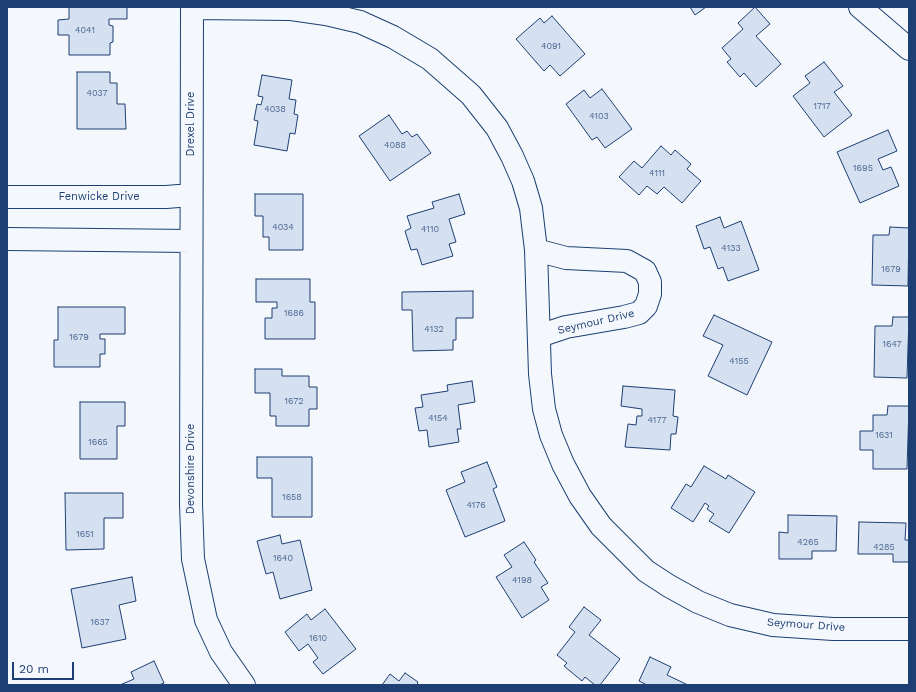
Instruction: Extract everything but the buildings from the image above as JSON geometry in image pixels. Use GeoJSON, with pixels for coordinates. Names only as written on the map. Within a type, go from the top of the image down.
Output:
{"type":"FeatureCollection","features":[{"type":"Feature","properties":{"kind":"street","name":"Drexel Drive"},"geometry":{"type":"LineString","coordinates":[[191,241],[192,7]]}},
{"type":"Feature","properties":{"kind":"street","name":"Seymour Drive"},"geometry":{"type":"LineString","coordinates":[[192,7],[291,9],[326,14],[367,25],[393,37],[430,59],[472,96],[497,128],[523,181],[531,208],[536,250],[539,336],[544,409],[563,464],[580,496],[601,526],[646,571],[698,602],[730,615],[766,623],[833,629],[909,629]]}},
{"type":"Feature","properties":{"kind":"street"},"geometry":{"type":"LineString","coordinates":[[860,7],[909,49]]}},
{"type":"Feature","properties":{"kind":"street","name":"Fenwicke Drive"},"geometry":{"type":"LineString","coordinates":[[7,197],[166,197],[191,195]]}},
{"type":"Feature","properties":{"kind":"street"},"geometry":{"type":"LineString","coordinates":[[7,239],[191,241]]}},
{"type":"Feature","properties":{"kind":"street","name":"Devonshire Drive"},"geometry":{"type":"LineString","coordinates":[[191,241],[190,504],[193,559],[206,620],[221,652],[244,685]]}},
{"type":"Feature","properties":{"kind":"street","name":"Seymour Drive"},"geometry":{"type":"LineString","coordinates":[[536,250],[566,258],[627,261],[645,271],[650,282],[650,294],[646,306],[639,313],[566,327],[539,336]]}}]}
